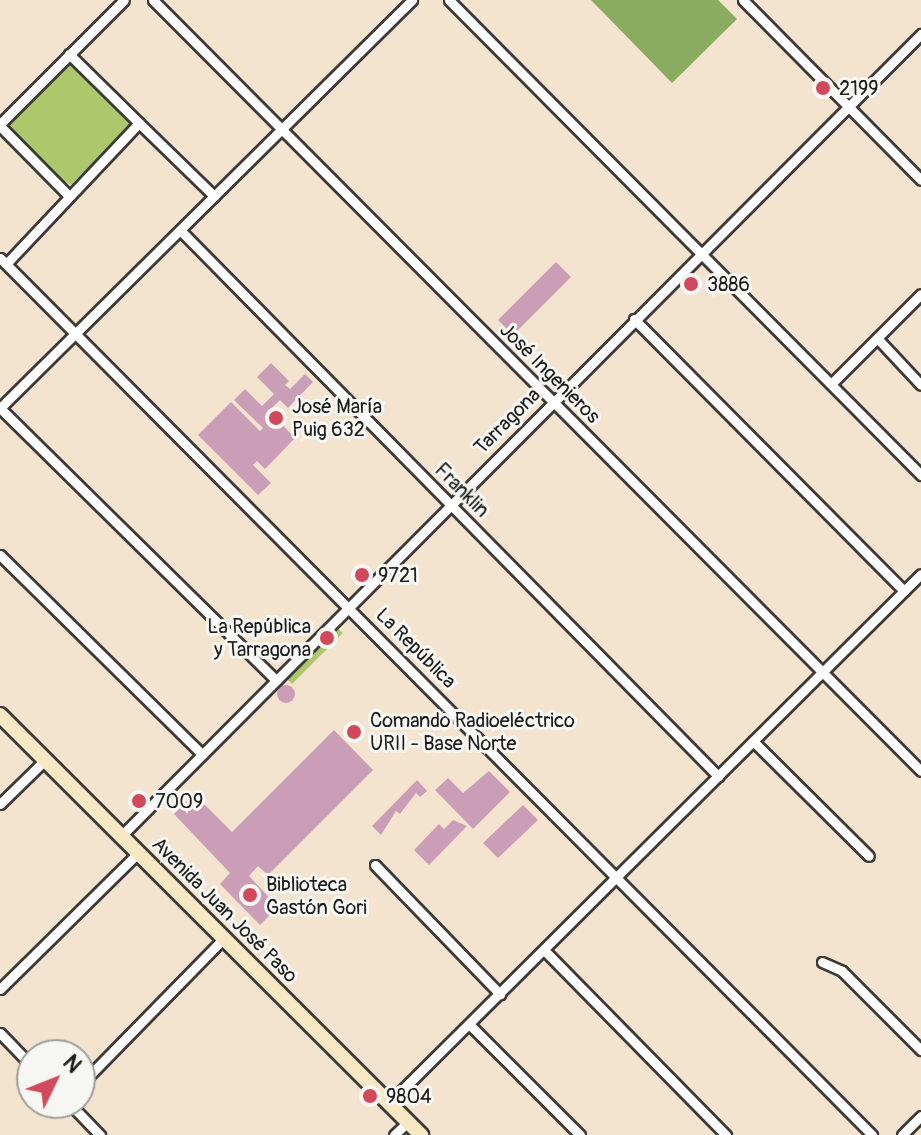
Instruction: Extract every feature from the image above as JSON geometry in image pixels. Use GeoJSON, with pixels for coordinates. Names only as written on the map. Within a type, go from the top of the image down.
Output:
{"type":"FeatureCollection","features":[{"type":"Feature","properties":{"kind":"main road","name":"Avenida Juan José Paso"},"geometry":{"type":"LineString","coordinates":[[0,715],[421,1135]]}},
{"type":"Feature","properties":{"kind":"street"},"geometry":{"type":"LineString","coordinates":[[69,196],[0,125],[124,0]]}},
{"type":"Feature","properties":{"kind":"street","name":"José Ingenieros"},"geometry":{"type":"LineString","coordinates":[[153,0],[921,771]]}},
{"type":"Feature","properties":{"kind":"street"},"geometry":{"type":"LineString","coordinates":[[276,680],[0,408],[412,0]]}},
{"type":"Feature","properties":{"kind":"street"},"geometry":{"type":"LineString","coordinates":[[449,0],[921,475]]}},
{"type":"Feature","properties":{"kind":"street"},"geometry":{"type":"LineString","coordinates":[[743,0],[920,177]]}},
{"type":"Feature","properties":{"kind":"street","name":"Tarragona"},"geometry":{"type":"LineString","coordinates":[[121,836],[921,34]]}},
{"type":"Feature","properties":{"kind":"street"},"geometry":{"type":"LineString","coordinates":[[69,54],[214,196]]}},
{"type":"Feature","properties":{"kind":"street"},"geometry":{"type":"LineString","coordinates":[[3,261],[139,123]]}},
{"type":"Feature","properties":{"kind":"street","name":"Franklin"},"geometry":{"type":"LineString","coordinates":[[180,230],[718,776]]}},
{"type":"Feature","properties":{"kind":"street","name":"La República"},"geometry":{"type":"LineString","coordinates":[[3,261],[872,1135]]}},
{"type":"Feature","properties":{"kind":"street"},"geometry":{"type":"LineString","coordinates":[[831,384],[921,294]]}},
{"type":"Feature","properties":{"kind":"street"},"geometry":{"type":"LineString","coordinates":[[634,319],[904,591]]}},
{"type":"Feature","properties":{"kind":"street"},"geometry":{"type":"LineString","coordinates":[[877,338],[921,385]]}},
{"type":"Feature","properties":{"kind":"street"},"geometry":{"type":"LineString","coordinates":[[0,555],[202,754]]}},
{"type":"Feature","properties":{"kind":"street"},"geometry":{"type":"LineString","coordinates":[[389,1103],[921,574]]}},
{"type":"Feature","properties":{"kind":"street"},"geometry":{"type":"LineString","coordinates":[[753,741],[869,856]]}},
{"type":"Feature","properties":{"kind":"street"},"geometry":{"type":"LineString","coordinates":[[0,804],[45,760]]}},
{"type":"Feature","properties":{"kind":"street"},"geometry":{"type":"LineString","coordinates":[[0,989],[139,852]]}},
{"type":"Feature","properties":{"kind":"street"},"geometry":{"type":"LineString","coordinates":[[375,865],[500,994]]}},
{"type":"Feature","properties":{"kind":"street"},"geometry":{"type":"LineString","coordinates":[[96,1069],[224,938]]}},
{"type":"Feature","properties":{"kind":"street"},"geometry":{"type":"LineString","coordinates":[[544,950],[726,1135]]}},
{"type":"Feature","properties":{"kind":"street"},"geometry":{"type":"LineString","coordinates":[[822,962],[842,971],[921,1050]]}},
{"type":"Feature","properties":{"kind":"street"},"geometry":{"type":"LineString","coordinates":[[469,1024],[580,1135]]}},
{"type":"Feature","properties":{"kind":"street"},"geometry":{"type":"LineString","coordinates":[[0,1033],[16,1050]]}},
{"type":"Feature","properties":{"kind":"street"},"geometry":{"type":"LineString","coordinates":[[902,1135],[921,1116]]}},
{"type":"Feature","properties":{"kind":"street"},"geometry":{"type":"LineString","coordinates":[[84,1119],[100,1135]]}},
{"type":"Feature","properties":{"kind":"street"},"geometry":{"type":"LineString","coordinates":[[394,1135],[408,1122]]}},
{"type":"Feature","properties":{"kind":"green space"},"geometry":{"type":"Polygon","coordinates":[[[591,0],[718,0],[737,19],[672,83],[591,0]]]}},
{"type":"Feature","properties":{"kind":"green space"},"geometry":{"type":"Polygon","coordinates":[[[70,62],[131,124],[71,185],[52,174],[7,126],[70,62]]]}},
{"type":"Feature","properties":{"kind":"green space"},"geometry":{"type":"Polygon","coordinates":[[[336,627],[343,633],[292,684],[286,678],[336,627]]]}},
{"type":"Feature","properties":{"kind":"building"},"geometry":{"type":"Polygon","coordinates":[[[556,262],[571,277],[513,335],[498,320],[556,262]]]}},
{"type":"Feature","properties":{"kind":"building"},"geometry":{"type":"Polygon","coordinates":[[[271,363],[289,381],[285,385],[290,389],[305,374],[313,382],[288,408],[280,400],[269,411],[295,438],[265,469],[257,461],[253,465],[271,483],[258,495],[198,435],[231,402],[260,431],[263,428],[234,400],[245,389],[262,406],[274,394],[257,377],[271,363]]]}},
{"type":"Feature","properties":{"kind":"building"},"geometry":{"type":"Polygon","coordinates":[[[286,685],[295,694],[286,703],[277,694],[286,685]]]}},
{"type":"Feature","properties":{"kind":"building"},"geometry":{"type":"Polygon","coordinates":[[[334,730],[373,770],[268,875],[258,866],[249,876],[278,907],[260,925],[220,884],[230,873],[174,814],[194,794],[232,832],[334,730]]]}},
{"type":"Feature","properties":{"kind":"building"},"geometry":{"type":"Polygon","coordinates":[[[489,771],[510,792],[473,829],[435,790],[448,778],[463,793],[489,771]]]}},
{"type":"Feature","properties":{"kind":"building"},"geometry":{"type":"Polygon","coordinates":[[[417,780],[427,791],[420,797],[416,793],[400,814],[396,811],[381,835],[372,826],[417,780]]]}},
{"type":"Feature","properties":{"kind":"building"},"geometry":{"type":"Polygon","coordinates":[[[523,805],[538,820],[498,858],[483,843],[523,805]]]}},
{"type":"Feature","properties":{"kind":"building"},"geometry":{"type":"Polygon","coordinates":[[[453,820],[467,826],[429,865],[414,850],[439,824],[444,829],[453,820]]]}},
{"type":"Feature","properties":{"kind":"place","name":"2199"},"geometry":{"type":"Point","coordinates":[823,88]}},
{"type":"Feature","properties":{"kind":"place","name":"3886"},"geometry":{"type":"Point","coordinates":[691,284]}},
{"type":"Feature","properties":{"kind":"place","name":"José María Puig 632"},"geometry":{"type":"Point","coordinates":[276,418]}},
{"type":"Feature","properties":{"kind":"place","name":"9721"},"geometry":{"type":"Point","coordinates":[362,575]}},
{"type":"Feature","properties":{"kind":"place","name":"La República y Tarragona"},"geometry":{"type":"Point","coordinates":[327,638]}},
{"type":"Feature","properties":{"kind":"place","name":"Comando Radioeléctrico URII - Base Norte"},"geometry":{"type":"Point","coordinates":[354,732]}},
{"type":"Feature","properties":{"kind":"place","name":"7009"},"geometry":{"type":"Point","coordinates":[139,801]}},
{"type":"Feature","properties":{"kind":"place","name":"Biblioteca Gastón Gori"},"geometry":{"type":"Point","coordinates":[250,895]}},
{"type":"Feature","properties":{"kind":"place","name":"9804"},"geometry":{"type":"Point","coordinates":[370,1096]}}]}
